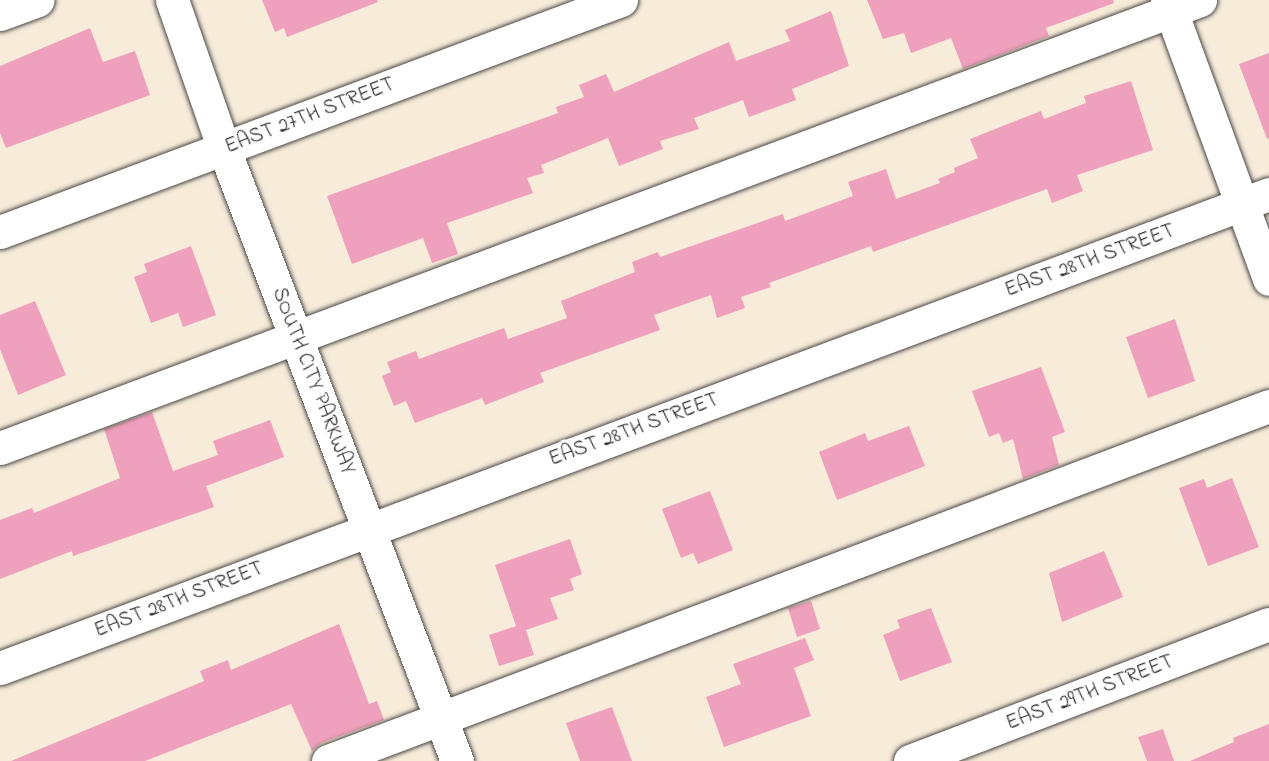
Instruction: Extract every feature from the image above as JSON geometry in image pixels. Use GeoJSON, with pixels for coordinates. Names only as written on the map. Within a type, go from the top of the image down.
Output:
{"type":"FeatureCollection","features":[{"type":"Feature","properties":{"kind":"street"},"geometry":{"type":"LineString","coordinates":[[0,14],[38,0]]}},
{"type":"Feature","properties":{"kind":"street","name":"SOUTH CITY PARKWAY"},"geometry":{"type":"LineString","coordinates":[[172,0],[224,148],[370,527],[457,761]]}},
{"type":"Feature","properties":{"kind":"street","name":"EAST 27TH STREET"},"geometry":{"type":"LineString","coordinates":[[0,232],[621,0]]}},
{"type":"Feature","properties":{"kind":"street"},"geometry":{"type":"LineString","coordinates":[[0,448],[1180,4],[1256,199],[1269,279]]}},
{"type":"Feature","properties":{"kind":"street","name":"EAST 28TH STREET"},"geometry":{"type":"LineString","coordinates":[[0,669],[370,527],[1256,199]]}},
{"type":"Feature","properties":{"kind":"street"},"geometry":{"type":"LineString","coordinates":[[328,761],[1269,406]]}},
{"type":"Feature","properties":{"kind":"street","name":"EAST 29TH STREET"},"geometry":{"type":"LineString","coordinates":[[910,761],[1269,624]]}},
{"type":"Feature","properties":{"kind":"building"},"geometry":{"type":"Polygon","coordinates":[[[262,0],[377,0],[378,2],[287,37],[284,28],[275,32],[262,0]]]}},
{"type":"Feature","properties":{"kind":"building"},"geometry":{"type":"Polygon","coordinates":[[[867,0],[1113,0],[1114,3],[1046,28],[1049,36],[963,69],[951,38],[911,53],[904,33],[883,39],[867,0]]]}},
{"type":"Feature","properties":{"kind":"building"},"geometry":{"type":"Polygon","coordinates":[[[831,11],[849,66],[792,89],[796,100],[749,117],[743,100],[694,118],[699,129],[660,141],[663,149],[619,166],[608,138],[541,165],[544,173],[527,178],[533,193],[447,223],[458,254],[432,263],[423,238],[352,264],[327,196],[558,113],[556,107],[584,97],[579,85],[606,74],[614,92],[729,42],[736,61],[790,41],[785,30],[831,11]]]}},
{"type":"Feature","properties":{"kind":"building"},"geometry":{"type":"Polygon","coordinates":[[[90,28],[103,62],[135,51],[150,95],[6,148],[0,133],[0,66],[90,28]]]}},
{"type":"Feature","properties":{"kind":"building"},"geometry":{"type":"Polygon","coordinates":[[[1269,53],[1269,138],[1267,139],[1239,64],[1269,53]]]}},
{"type":"Feature","properties":{"kind":"building"},"geometry":{"type":"Polygon","coordinates":[[[1131,81],[1153,150],[1077,175],[1083,191],[1052,203],[1047,189],[873,252],[871,246],[769,283],[771,287],[741,297],[745,308],[717,318],[711,295],[654,315],[660,330],[540,373],[544,382],[485,405],[482,398],[415,423],[406,401],[394,406],[382,376],[391,372],[387,362],[416,351],[419,359],[504,328],[508,339],[567,318],[561,301],[635,272],[632,262],[658,252],[660,257],[783,214],[785,221],[853,196],[848,182],[886,169],[896,199],[940,183],[938,179],[955,172],[954,168],[978,158],[970,139],[1041,111],[1044,119],[1086,103],[1084,96],[1131,81]]]}},
{"type":"Feature","properties":{"kind":"building"},"geometry":{"type":"Polygon","coordinates":[[[191,246],[216,315],[183,327],[178,313],[151,323],[134,277],[147,272],[144,264],[191,246]]]}},
{"type":"Feature","properties":{"kind":"building"},"geometry":{"type":"Polygon","coordinates":[[[35,301],[66,375],[18,395],[0,349],[0,315],[35,301]]]}},
{"type":"Feature","properties":{"kind":"building"},"geometry":{"type":"Polygon","coordinates":[[[1175,319],[1195,381],[1148,398],[1126,337],[1175,319]]]}},
{"type":"Feature","properties":{"kind":"building"},"geometry":{"type":"Polygon","coordinates":[[[1041,367],[1065,432],[1052,437],[1059,465],[1023,479],[1013,439],[1003,443],[999,433],[989,437],[972,391],[1041,367]]]}},
{"type":"Feature","properties":{"kind":"building"},"geometry":{"type":"Polygon","coordinates":[[[152,412],[173,471],[218,455],[213,441],[270,420],[284,457],[206,486],[214,507],[73,556],[72,551],[0,579],[0,520],[32,508],[34,513],[120,478],[104,429],[152,412]]]}},
{"type":"Feature","properties":{"kind":"building"},"geometry":{"type":"Polygon","coordinates":[[[909,426],[925,466],[837,500],[819,452],[865,433],[868,441],[909,426]]]}},
{"type":"Feature","properties":{"kind":"building"},"geometry":{"type":"Polygon","coordinates":[[[1232,478],[1259,547],[1208,566],[1179,488],[1204,479],[1207,488],[1232,478]]]}},
{"type":"Feature","properties":{"kind":"building"},"geometry":{"type":"Polygon","coordinates":[[[710,491],[733,550],[698,564],[693,553],[681,558],[662,509],[710,491]]]}},
{"type":"Feature","properties":{"kind":"building"},"geometry":{"type":"Polygon","coordinates":[[[570,539],[582,574],[570,579],[574,590],[550,598],[558,619],[526,630],[534,655],[499,666],[489,635],[516,626],[495,565],[570,539]]]}},
{"type":"Feature","properties":{"kind":"building"},"geometry":{"type":"Polygon","coordinates":[[[1104,551],[1123,597],[1062,622],[1049,573],[1104,551]]]}},
{"type":"Feature","properties":{"kind":"building"},"geometry":{"type":"Polygon","coordinates":[[[811,601],[820,629],[797,637],[788,608],[811,601]]]}},
{"type":"Feature","properties":{"kind":"building"},"geometry":{"type":"Polygon","coordinates":[[[931,608],[952,662],[900,681],[883,635],[900,628],[897,620],[931,608]]]}},
{"type":"Feature","properties":{"kind":"building"},"geometry":{"type":"Polygon","coordinates":[[[339,624],[369,704],[377,701],[384,720],[321,743],[312,751],[291,704],[145,761],[11,761],[204,681],[200,671],[228,660],[231,670],[339,624]]]}},
{"type":"Feature","properties":{"kind":"building"},"geometry":{"type":"Polygon","coordinates":[[[805,638],[814,660],[794,668],[811,716],[724,747],[706,697],[741,684],[733,664],[805,638]]]}},
{"type":"Feature","properties":{"kind":"building"},"geometry":{"type":"Polygon","coordinates":[[[612,707],[632,761],[580,761],[566,723],[612,707]]]}},
{"type":"Feature","properties":{"kind":"building"},"geometry":{"type":"Polygon","coordinates":[[[1269,724],[1269,761],[1190,761],[1234,742],[1233,738],[1269,724]]]}},
{"type":"Feature","properties":{"kind":"building"},"geometry":{"type":"Polygon","coordinates":[[[1163,729],[1174,761],[1147,761],[1138,737],[1163,729]]]}}]}
